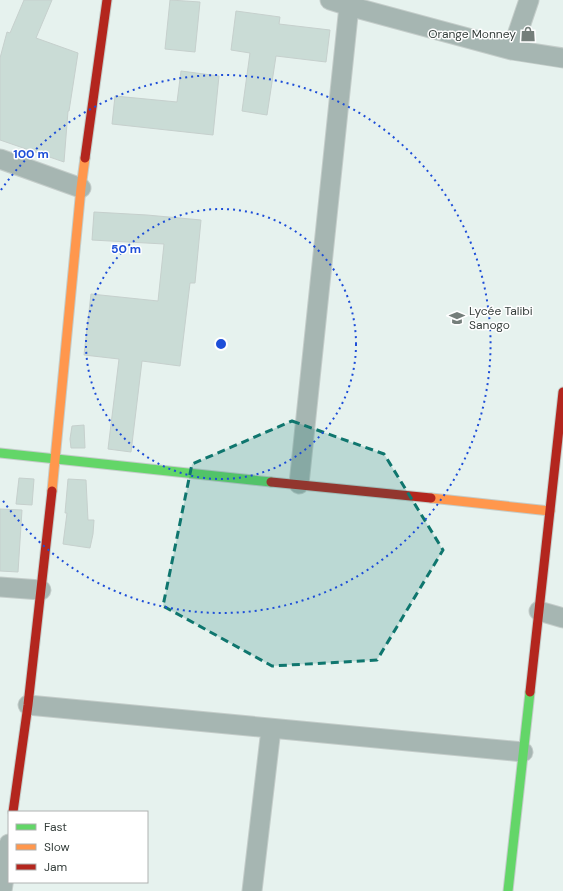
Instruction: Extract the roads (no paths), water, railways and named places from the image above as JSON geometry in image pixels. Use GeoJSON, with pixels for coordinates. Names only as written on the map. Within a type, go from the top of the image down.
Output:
{"type":"FeatureCollection","features":[{"type":"Feature","properties":{"kind":"street"},"geometry":{"type":"LineString","coordinates":[[14,811],[28,706],[56,459],[81,188],[107,0]]}},
{"type":"Feature","properties":{"kind":"street"},"geometry":{"type":"LineString","coordinates":[[330,0],[512,50],[563,58]]}},
{"type":"Feature","properties":{"kind":"street"},"geometry":{"type":"LineString","coordinates":[[512,50],[529,0]]}},
{"type":"Feature","properties":{"kind":"street"},"geometry":{"type":"LineString","coordinates":[[299,484],[349,6]]}},
{"type":"Feature","properties":{"kind":"street"},"geometry":{"type":"LineString","coordinates":[[0,159],[81,188]]}},
{"type":"Feature","properties":{"kind":"street"},"geometry":{"type":"LineString","coordinates":[[508,891],[550,511],[558,489],[563,392]]}},
{"type":"Feature","properties":{"kind":"street"},"geometry":{"type":"LineString","coordinates":[[0,453],[550,511]]}},
{"type":"Feature","properties":{"kind":"street"},"geometry":{"type":"LineString","coordinates":[[0,586],[41,590]]}},
{"type":"Feature","properties":{"kind":"street"},"geometry":{"type":"LineString","coordinates":[[539,611],[563,618]]}},
{"type":"Feature","properties":{"kind":"street"},"geometry":{"type":"LineString","coordinates":[[28,706],[523,752]]}},
{"type":"Feature","properties":{"kind":"street"},"geometry":{"type":"LineString","coordinates":[[252,891],[271,729]]}},
{"type":"Feature","properties":{"kind":"street"},"geometry":{"type":"LineString","coordinates":[[2,891],[8,851]]}},
{"type":"Feature","properties":{"kind":"place","name":"Orange Monney"},"geometry":{"type":"Point","coordinates":[528,34]}},
{"type":"Feature","properties":{"kind":"place","name":"Lycée Talibi Sanogo"},"geometry":{"type":"Point","coordinates":[457,318]}}]}
